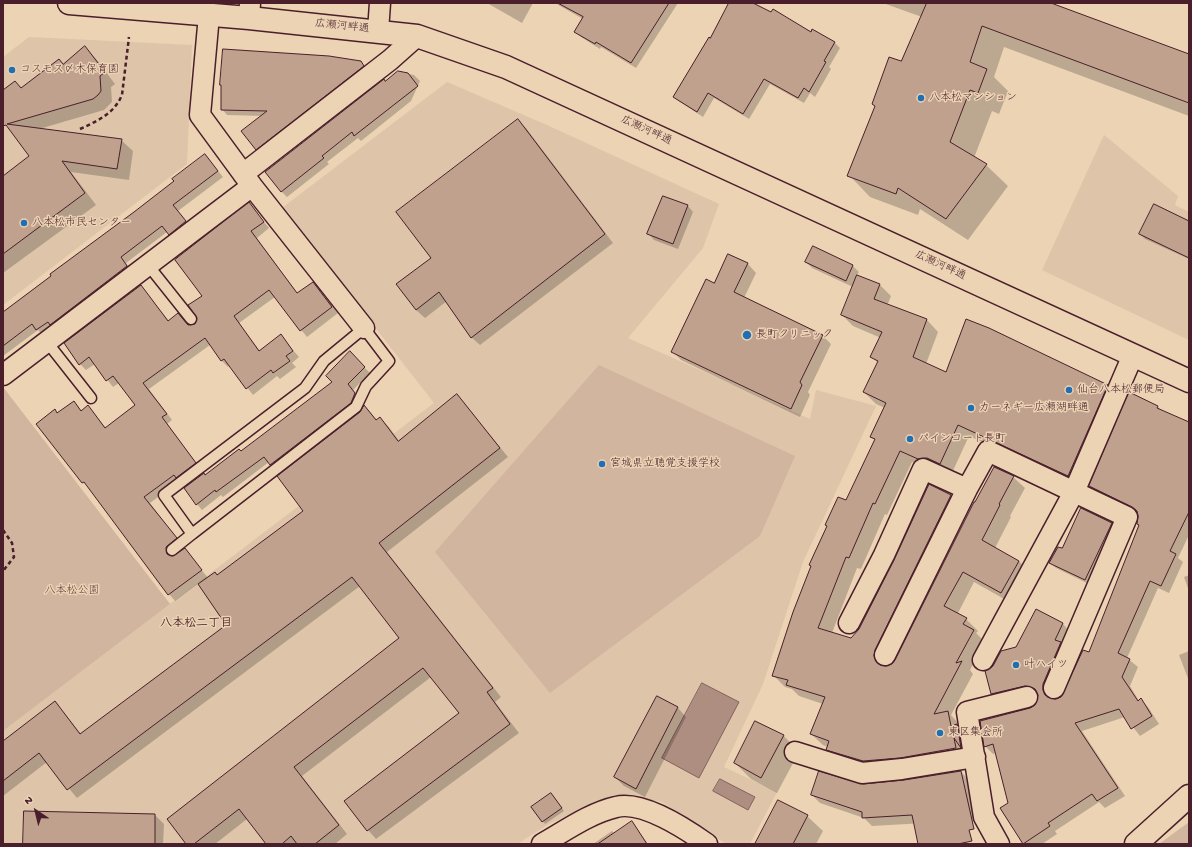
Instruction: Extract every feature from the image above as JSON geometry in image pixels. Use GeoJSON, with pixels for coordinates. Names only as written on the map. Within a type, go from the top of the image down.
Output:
{"type":"FeatureCollection","features":[{"type":"Feature","properties":{"kind":"street","name":"広瀬河畔通"},"geometry":{"type":"LineString","coordinates":[[69,3],[209,15],[250,11],[417,36],[506,67],[1189,381]]}},
{"type":"Feature","properties":{"kind":"street"},"geometry":{"type":"LineString","coordinates":[[378,31],[380,3]]}},
{"type":"Feature","properties":{"kind":"street"},"geometry":{"type":"LineString","coordinates":[[209,15],[200,115],[248,180],[364,328]]}},
{"type":"Feature","properties":{"kind":"street"},"geometry":{"type":"LineString","coordinates":[[3,375],[148,265],[417,36]]}},
{"type":"Feature","properties":{"kind":"street"},"geometry":{"type":"LineString","coordinates":[[983,660],[1074,492],[1133,355]]}},
{"type":"Feature","properties":{"kind":"street"},"geometry":{"type":"LineString","coordinates":[[885,655],[967,489],[988,451],[1127,517],[1054,688]]}},
{"type":"Feature","properties":{"kind":"street"},"geometry":{"type":"LineString","coordinates":[[849,623],[884,555],[924,469],[967,489]]}},
{"type":"Feature","properties":{"kind":"street"},"geometry":{"type":"LineString","coordinates":[[999,844],[984,817],[967,712],[1027,697]]}},
{"type":"Feature","properties":{"kind":"street"},"geometry":{"type":"LineString","coordinates":[[795,752],[862,773],[902,769],[975,757]]}},
{"type":"Feature","properties":{"kind":"street"},"geometry":{"type":"LineString","coordinates":[[1136,844],[1189,796]]}},
{"type":"Feature","properties":{"kind":"street"},"geometry":{"type":"LineString","coordinates":[[542,844],[597,814],[617,806],[637,807],[657,815],[695,835],[707,844]]}},
{"type":"Feature","properties":{"kind":"lane"},"geometry":{"type":"LineString","coordinates":[[148,265],[191,319]]}},
{"type":"Feature","properties":{"kind":"lane"},"geometry":{"type":"LineString","coordinates":[[172,550],[356,407],[366,386],[389,361],[364,328],[324,361],[305,388],[164,495],[192,534]]}},
{"type":"Feature","properties":{"kind":"lane"},"geometry":{"type":"LineString","coordinates":[[47,342],[91,398]]}},
{"type":"Feature","properties":{"kind":"path"},"geometry":{"type":"LineString","coordinates":[[80,129],[106,116],[119,102],[122,95],[129,37]]}},
{"type":"Feature","properties":{"kind":"path"},"geometry":{"type":"LineString","coordinates":[[3,530],[12,543],[14,557],[3,571]]}},
{"type":"Feature","properties":{"kind":"shaded area"},"geometry":{"type":"Polygon","coordinates":[[[29,37],[192,45],[187,164],[3,305],[3,57],[29,37]]]}},
{"type":"Feature","properties":{"kind":"shaded area","name":"宮城県立聴覚支援学校"},"geometry":{"type":"Polygon","coordinates":[[[447,82],[547,125],[719,204],[703,248],[628,338],[810,419],[816,390],[876,406],[803,562],[763,684],[724,767],[777,792],[750,844],[726,844],[662,802],[633,796],[613,795],[549,824],[517,844],[3,844],[3,731],[434,403],[282,208],[447,82]]]}},
{"type":"Feature","properties":{"kind":"shaded area"},"geometry":{"type":"Polygon","coordinates":[[[1104,135],[1178,196],[1175,205],[1189,212],[1189,340],[1042,270],[1104,135]]]}},
{"type":"Feature","properties":{"kind":"shaded area"},"geometry":{"type":"Polygon","coordinates":[[[702,683],[739,702],[699,778],[662,758],[702,683]]]}},
{"type":"Feature","properties":{"kind":"shaded area"},"geometry":{"type":"Polygon","coordinates":[[[720,779],[755,797],[748,810],[713,791],[720,779]]]}},
{"type":"Feature","properties":{"kind":"green space"},"geometry":{"type":"Polygon","coordinates":[[[599,365],[795,456],[760,536],[550,693],[435,552],[599,365]]]}},
{"type":"Feature","properties":{"kind":"green space","name":"八本松公園"},"geometry":{"type":"Polygon","coordinates":[[[3,387],[170,604],[3,731],[3,387]]]}},
{"type":"Feature","properties":{"kind":"green space"},"geometry":{"type":"Polygon","coordinates":[[[1189,822],[1188,844],[1159,844],[1189,822]]]}},
{"type":"Feature","properties":{"kind":"building"},"geometry":{"type":"Polygon","coordinates":[[[558,3],[669,3],[631,63],[596,42],[595,44],[574,32],[583,17],[558,3]]]}},
{"type":"Feature","properties":{"kind":"building"},"geometry":{"type":"Polygon","coordinates":[[[729,3],[753,3],[771,12],[773,9],[811,32],[812,29],[835,42],[824,61],[826,62],[809,92],[804,88],[798,98],[764,79],[743,114],[708,93],[697,112],[673,97],[709,37],[710,38],[729,3]]]}},
{"type":"Feature","properties":{"kind":"building","name":"八本松マンション"},"geometry":{"type":"Polygon","coordinates":[[[927,3],[1051,3],[1189,54],[1189,103],[982,26],[970,62],[987,69],[978,93],[970,90],[950,142],[987,164],[946,219],[898,188],[896,194],[847,176],[875,106],[872,104],[889,57],[901,61],[927,3]]]}},
{"type":"Feature","properties":{"kind":"building"},"geometry":{"type":"Polygon","coordinates":[[[85,46],[105,72],[100,76],[101,91],[98,95],[93,99],[7,124],[122,139],[117,169],[62,161],[85,193],[3,254],[3,176],[29,156],[6,125],[3,126],[3,90],[15,81],[21,88],[59,59],[63,64],[85,46]]]}},
{"type":"Feature","properties":{"kind":"building"},"geometry":{"type":"Polygon","coordinates":[[[223,49],[329,56],[361,61],[364,66],[256,150],[241,131],[267,111],[221,110],[220,85],[223,49]]]}},
{"type":"Feature","properties":{"kind":"building"},"geometry":{"type":"Polygon","coordinates":[[[398,71],[408,73],[418,86],[354,136],[352,132],[322,156],[324,158],[281,192],[265,172],[384,79],[385,81],[398,71]]]}},
{"type":"Feature","properties":{"kind":"building"},"geometry":{"type":"Polygon","coordinates":[[[518,119],[605,234],[471,338],[439,292],[416,310],[396,284],[431,258],[396,212],[518,119]]]}},
{"type":"Feature","properties":{"kind":"building"},"geometry":{"type":"Polygon","coordinates":[[[205,154],[218,171],[173,205],[186,221],[169,235],[162,226],[121,257],[127,266],[50,325],[48,322],[36,330],[32,324],[3,346],[3,312],[51,276],[50,274],[174,181],[172,179],[205,154]]]}},
{"type":"Feature","properties":{"kind":"building"},"geometry":{"type":"Polygon","coordinates":[[[663,196],[688,205],[673,244],[647,234],[663,196]]]}},
{"type":"Feature","properties":{"kind":"building"},"geometry":{"type":"Polygon","coordinates":[[[249,202],[264,222],[251,231],[297,293],[313,282],[332,307],[300,331],[269,290],[234,316],[259,351],[281,334],[293,351],[286,356],[290,361],[273,373],[271,370],[246,389],[224,359],[221,361],[205,338],[143,383],[167,414],[162,417],[196,463],[176,478],[174,475],[144,497],[177,538],[166,547],[167,554],[173,556],[185,548],[202,570],[168,595],[84,482],[82,483],[36,424],[55,409],[57,413],[74,401],[81,411],[88,405],[105,428],[135,405],[113,376],[106,381],[89,357],[79,365],[64,343],[141,285],[168,321],[178,313],[188,325],[195,324],[197,318],[188,305],[202,296],[175,260],[249,202]]]}},
{"type":"Feature","properties":{"kind":"building"},"geometry":{"type":"Polygon","coordinates":[[[1154,204],[1189,221],[1189,258],[1139,234],[1154,204]]]}},
{"type":"Feature","properties":{"kind":"building"},"geometry":{"type":"Polygon","coordinates":[[[813,246],[853,265],[846,281],[805,262],[813,246]]]}},
{"type":"Feature","properties":{"kind":"building","name":"長町クリニック"},"geometry":{"type":"Polygon","coordinates":[[[728,254],[748,263],[734,292],[823,335],[800,382],[802,385],[791,409],[671,352],[706,279],[714,283],[728,254]]]}},
{"type":"Feature","properties":{"kind":"building"},"geometry":{"type":"Polygon","coordinates":[[[857,275],[880,284],[874,299],[927,319],[913,357],[946,372],[966,319],[989,328],[1108,385],[1068,476],[958,425],[940,464],[927,458],[918,459],[900,451],[875,504],[873,503],[849,558],[846,557],[818,628],[851,638],[859,629],[894,560],[929,484],[951,495],[875,650],[874,656],[880,665],[886,666],[892,664],[895,660],[974,502],[994,467],[1014,476],[982,540],[1019,561],[1001,593],[963,572],[944,606],[967,618],[963,624],[974,630],[956,663],[962,661],[934,714],[948,711],[951,726],[957,724],[961,748],[954,738],[956,748],[900,758],[863,761],[826,750],[829,741],[810,734],[825,697],[786,685],[788,680],[772,676],[793,612],[811,566],[809,565],[827,526],[825,525],[838,497],[846,500],[875,439],[870,437],[886,403],[863,392],[878,361],[870,357],[882,332],[841,315],[857,275]]]}},
{"type":"Feature","properties":{"kind":"building"},"geometry":{"type":"Polygon","coordinates":[[[350,351],[365,367],[348,384],[355,393],[351,403],[270,465],[264,457],[216,492],[215,490],[196,505],[184,488],[204,473],[205,475],[239,449],[241,451],[332,382],[326,376],[350,351]]]}},
{"type":"Feature","properties":{"kind":"building"},"geometry":{"type":"Polygon","coordinates":[[[1129,392],[1158,406],[1157,408],[1189,422],[1189,512],[1170,551],[1176,554],[1161,586],[1150,581],[1118,653],[1130,659],[1122,677],[1138,701],[1141,698],[1152,716],[1131,729],[1119,709],[1075,723],[1118,788],[1097,801],[1092,794],[1048,823],[1050,826],[1023,844],[1000,808],[1008,803],[993,744],[984,747],[980,721],[1030,708],[1035,705],[1038,695],[1035,689],[1025,686],[991,694],[985,671],[993,666],[1001,651],[1016,647],[1036,609],[1063,623],[1055,640],[1061,642],[1043,684],[1045,695],[1055,699],[1061,697],[1083,650],[1089,652],[1139,525],[1137,524],[1137,511],[1132,507],[1089,486],[1129,392]]]}},
{"type":"Feature","properties":{"kind":"building"},"geometry":{"type":"Polygon","coordinates":[[[457,394],[500,448],[379,543],[493,688],[487,692],[510,724],[367,831],[344,801],[459,713],[423,668],[294,767],[339,825],[315,844],[297,844],[291,836],[282,844],[266,844],[239,809],[194,844],[186,844],[167,819],[399,638],[352,577],[67,790],[39,753],[3,781],[3,741],[55,701],[80,734],[226,625],[198,584],[215,572],[217,575],[303,511],[277,476],[360,412],[364,405],[376,420],[380,417],[398,441],[457,394]]]}},
{"type":"Feature","properties":{"kind":"building"},"geometry":{"type":"Polygon","coordinates":[[[1081,508],[1112,523],[1085,580],[1049,563],[1058,547],[1062,548],[1081,508]]]}},
{"type":"Feature","properties":{"kind":"building"},"geometry":{"type":"Polygon","coordinates":[[[657,696],[678,707],[636,789],[614,777],[657,696]]]}},
{"type":"Feature","properties":{"kind":"building"},"geometry":{"type":"Polygon","coordinates":[[[755,721],[784,735],[761,778],[734,763],[755,721]]]}},
{"type":"Feature","properties":{"kind":"building"},"geometry":{"type":"Polygon","coordinates":[[[819,771],[863,784],[904,780],[961,771],[974,829],[969,830],[972,841],[958,844],[918,844],[912,815],[862,818],[862,812],[811,795],[819,771]]]}},
{"type":"Feature","properties":{"kind":"building"},"geometry":{"type":"Polygon","coordinates":[[[551,793],[562,808],[542,822],[531,807],[551,793]]]}},
{"type":"Feature","properties":{"kind":"building"},"geometry":{"type":"Polygon","coordinates":[[[778,800],[808,815],[793,844],[755,844],[778,800]]]}},
{"type":"Feature","properties":{"kind":"building"},"geometry":{"type":"Polygon","coordinates":[[[24,811],[155,814],[155,844],[23,844],[24,811]]]}},
{"type":"Feature","properties":{"kind":"building"},"geometry":{"type":"Polygon","coordinates":[[[632,821],[647,844],[598,844],[632,821]]]}},
{"type":"Feature","properties":{"kind":"place","name":"コスモス〆木保育園"},"geometry":{"type":"Point","coordinates":[12,70]}},
{"type":"Feature","properties":{"kind":"place","name":"八本松マンション"},"geometry":{"type":"Point","coordinates":[921,98]}},
{"type":"Feature","properties":{"kind":"place","name":"八本松市民センター"},"geometry":{"type":"Point","coordinates":[24,223]}},
{"type":"Feature","properties":{"kind":"place","name":"長町クリニック"},"geometry":{"type":"Point","coordinates":[747,335]}},
{"type":"Feature","properties":{"kind":"place","name":"仙台八本松郵便局"},"geometry":{"type":"Point","coordinates":[1069,390]}},
{"type":"Feature","properties":{"kind":"place","name":"カーネギー広瀬湖畔通"},"geometry":{"type":"Point","coordinates":[971,408]}},
{"type":"Feature","properties":{"kind":"place","name":"パインコート長町"},"geometry":{"type":"Point","coordinates":[910,439]}},
{"type":"Feature","properties":{"kind":"place","name":"宮城県立聴覚支援学校"},"geometry":{"type":"Point","coordinates":[602,464]}},
{"type":"Feature","properties":{"kind":"place","name":"叶ハイツ"},"geometry":{"type":"Point","coordinates":[1016,665]}},
{"type":"Feature","properties":{"kind":"place","name":"東区集会所"},"geometry":{"type":"Point","coordinates":[940,733]}},
{"type":"Feature","properties":{"kind":"district","name":"八本松二丁目"},"geometry":{"type":"Point","coordinates":[196,624]}}]}
